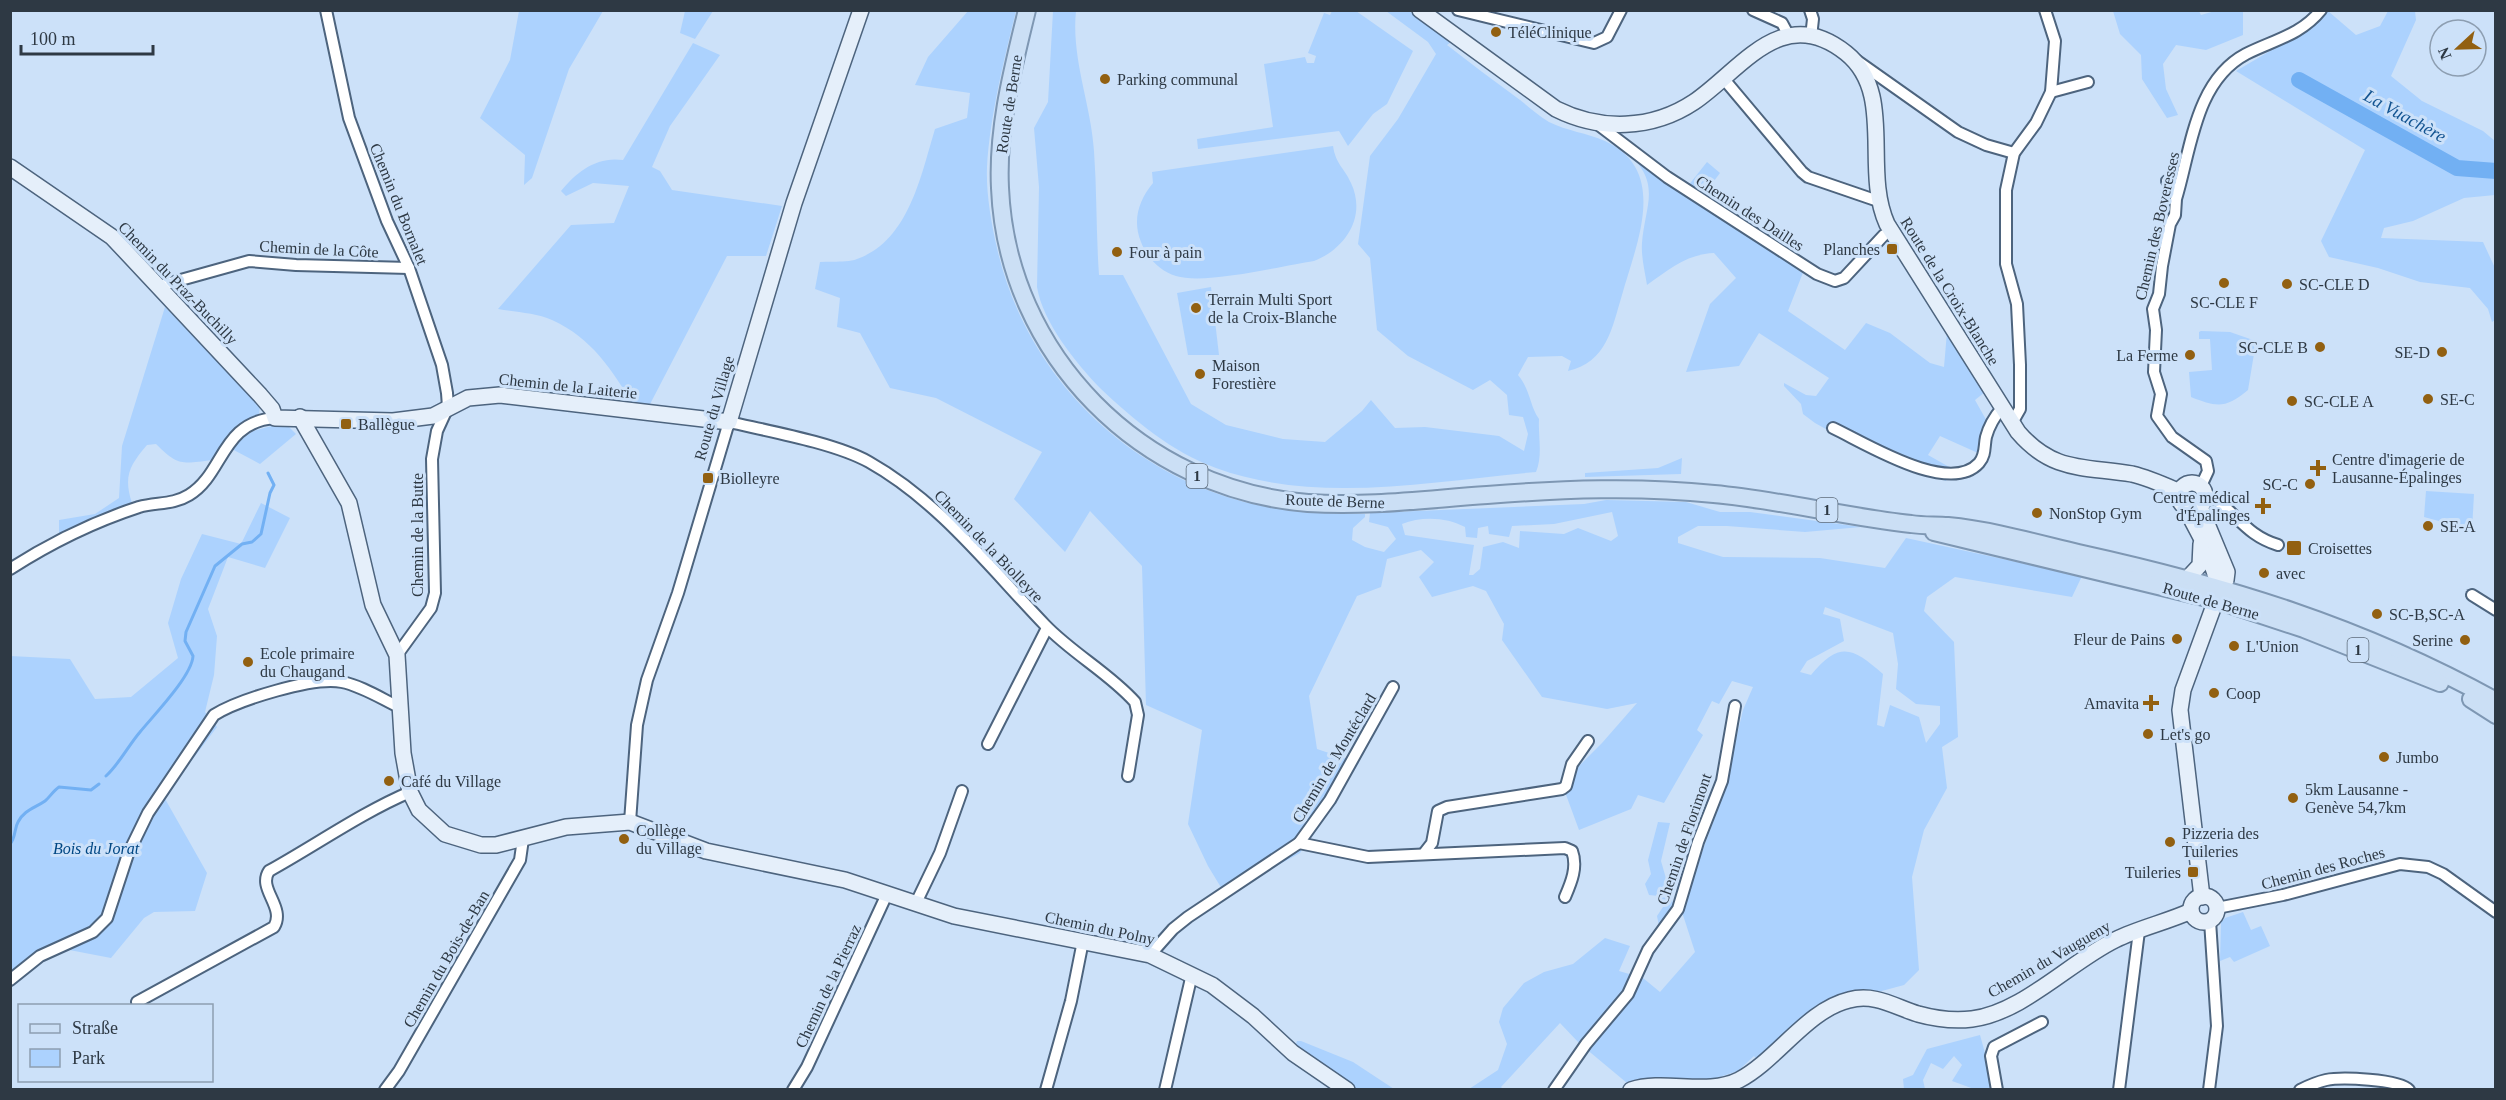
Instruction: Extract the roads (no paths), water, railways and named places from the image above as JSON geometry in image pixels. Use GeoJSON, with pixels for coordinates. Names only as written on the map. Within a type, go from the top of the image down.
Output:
{"type":"FeatureCollection","features":[{"type":"Feature","properties":{"kind":"main road","name":"Route de Berne"},"geometry":{"type":"LineString","coordinates":[[1027,10],[1009,89],[1000,150],[1001,204],[1013,268],[1036,325],[1067,374],[1107,417],[1161,457],[1195,474],[1234,489],[1305,502],[1369,504],[1542,491],[1653,490],[1728,495],[1913,525],[1951,526],[2187,579],[2218,594],[2428,678],[2463,694],[2496,715]]}},
{"type":"Feature","properties":{"kind":"main road","name":"Route de Berne"},"geometry":{"type":"LineString","coordinates":[[1913,525],[1947,537],[2280,605],[2382,644],[2496,701]]}},
{"type":"Feature","properties":{"kind":"street","name":"Chemin du Bornalet"},"geometry":{"type":"LineString","coordinates":[[326,10],[349,118],[387,221],[409,268],[442,365],[448,407]]}},
{"type":"Feature","properties":{"kind":"street","name":"Route du Village"},"geometry":{"type":"LineString","coordinates":[[630,822],[638,725],[647,680],[678,593],[796,197],[861,10]]}},
{"type":"Feature","properties":{"kind":"street","name":"Route de la Croix-Blanche"},"geometry":{"type":"LineString","coordinates":[[1420,10],[1556,109],[1577,119],[1596,123],[1630,124],[1651,121],[1693,102],[1756,49],[1771,40],[1789,36],[1811,37],[1837,46],[1850,56],[1864,72],[1875,107],[1875,176],[1878,201],[1896,240],[2012,423],[2031,446],[2059,463],[2074,468],[2140,476],[2180,492]]}},
{"type":"Feature","properties":{"kind":"street"},"geometry":{"type":"LineString","coordinates":[[1458,10],[1475,12],[1594,43],[1606,37],[1622,10]]}},
{"type":"Feature","properties":{"kind":"street"},"geometry":{"type":"LineString","coordinates":[[1753,10],[1782,23],[1789,36]]}},
{"type":"Feature","properties":{"kind":"street"},"geometry":{"type":"LineString","coordinates":[[1810,10],[1811,37]]}},
{"type":"Feature","properties":{"kind":"street"},"geometry":{"type":"LineString","coordinates":[[2012,423],[2020,409],[2021,372],[2017,304],[2006,264],[2006,190],[2014,153],[2036,123],[2051,92],[2055,41],[2045,10]]}},
{"type":"Feature","properties":{"kind":"street","name":"Chemin des Boveresses"},"geometry":{"type":"LineString","coordinates":[[2198,499],[2208,471],[2206,462],[2177,441],[2159,422],[2161,394],[2154,372],[2156,330],[2153,309],[2159,294],[2170,224],[2176,212],[2177,194],[2205,99],[2214,82],[2237,60],[2293,35],[2309,24],[2321,10]]}},
{"type":"Feature","properties":{"kind":"street"},"geometry":{"type":"LineString","coordinates":[[1850,56],[1959,132],[1986,145],[2014,153]]}},
{"type":"Feature","properties":{"kind":"street"},"geometry":{"type":"LineString","coordinates":[[1723,78],[1808,177],[1878,201]]}},
{"type":"Feature","properties":{"kind":"street"},"geometry":{"type":"LineString","coordinates":[[2051,92],[2088,82]]}},
{"type":"Feature","properties":{"kind":"street","name":"Chemin des Dailles"},"geometry":{"type":"LineString","coordinates":[[1596,123],[1667,177],[1774,248],[1825,277],[1839,280],[1851,273],[1884,235]]}},
{"type":"Feature","properties":{"kind":"street","name":"Chemin du Praz-Buchilly"},"geometry":{"type":"LineString","coordinates":[[10,167],[112,237],[266,402],[275,418]]}},
{"type":"Feature","properties":{"kind":"street"},"geometry":{"type":"LineString","coordinates":[[2167,181],[2177,194]]}},
{"type":"Feature","properties":{"kind":"street","name":"Chemin de la Côte"},"geometry":{"type":"LineString","coordinates":[[159,286],[249,261],[296,266],[409,268]]}},
{"type":"Feature","properties":{"kind":"street","name":"Chemin de la Laiterie"},"geometry":{"type":"LineString","coordinates":[[275,418],[393,421],[433,416],[468,398],[500,395],[729,422]]}},
{"type":"Feature","properties":{"kind":"street","name":"Chemin de la Butte"},"geometry":{"type":"LineString","coordinates":[[397,655],[431,608],[435,593],[432,459],[437,431],[448,407]]}},
{"type":"Feature","properties":{"kind":"street"},"geometry":{"type":"LineString","coordinates":[[1833,428],[1928,471],[1953,475],[1980,463],[1991,425],[2002,408]]}},
{"type":"Feature","properties":{"kind":"street"},"geometry":{"type":"LineString","coordinates":[[300,417],[349,503],[373,605],[397,655],[405,771],[410,792],[419,810],[432,824],[458,840],[481,845],[523,839],[566,827],[630,822]]}},
{"type":"Feature","properties":{"kind":"street"},"geometry":{"type":"LineString","coordinates":[[10,569],[48,547],[120,514],[142,506],[179,500],[190,495],[201,484],[236,436],[254,423],[275,418]]}},
{"type":"Feature","properties":{"kind":"street","name":"Chemin de la Biolleyre"},"geometry":{"type":"LineString","coordinates":[[729,422],[831,448],[867,461],[916,493],[940,514],[1047,628],[1135,702],[1138,715],[1128,777]]}},
{"type":"Feature","properties":{"kind":"street"},"geometry":{"type":"LineString","coordinates":[[2202,897],[2180,710],[2183,690],[2218,594],[2226,580],[2227,572],[2198,499],[2187,484],[2180,492],[2180,501],[2198,499],[2221,503],[2249,532],[2278,545]]}},
{"type":"Feature","properties":{"kind":"street"},"geometry":{"type":"LineString","coordinates":[[2187,579],[2200,565],[2198,499]]}},
{"type":"Feature","properties":{"kind":"street"},"geometry":{"type":"LineString","coordinates":[[2200,535],[2218,594]]}},
{"type":"Feature","properties":{"kind":"street"},"geometry":{"type":"LineString","coordinates":[[2472,595],[2496,610]]}},
{"type":"Feature","properties":{"kind":"street"},"geometry":{"type":"LineString","coordinates":[[988,744],[1047,628]]}},
{"type":"Feature","properties":{"kind":"street"},"geometry":{"type":"LineString","coordinates":[[10,980],[40,956],[93,932],[107,918],[128,854],[148,813],[214,715],[228,707],[281,690],[326,681],[350,684],[400,708]]}},
{"type":"Feature","properties":{"kind":"street","name":"Chemin de Montéclard"},"geometry":{"type":"LineString","coordinates":[[1150,955],[1173,928],[1299,843],[1330,800],[1393,687]]}},
{"type":"Feature","properties":{"kind":"street","name":"Chemin de Florimont"},"geometry":{"type":"LineString","coordinates":[[1554,1089],[1586,1044],[1628,994],[1648,950],[1678,909],[1698,842],[1722,781],[1736,706]]}},
{"type":"Feature","properties":{"kind":"street"},"geometry":{"type":"LineString","coordinates":[[1425,852],[1432,843],[1438,811],[1447,807],[1562,789],[1566,786],[1572,764],[1588,741]]}},
{"type":"Feature","properties":{"kind":"street"},"geometry":{"type":"LineString","coordinates":[[137,1002],[274,927],[278,920],[278,912],[266,884],[269,871],[326,840],[382,804],[410,792]]}},
{"type":"Feature","properties":{"kind":"street"},"geometry":{"type":"LineString","coordinates":[[916,903],[940,853],[962,792]]}},
{"type":"Feature","properties":{"kind":"street","name":"Chemin du Polny"},"geometry":{"type":"LineString","coordinates":[[630,822],[706,851],[846,880],[954,916],[1150,955],[1192,974],[1235,1001],[1293,1053],[1347,1089]]}},
{"type":"Feature","properties":{"kind":"street","name":"Chemin du Bois-de-Ban"},"geometry":{"type":"LineString","coordinates":[[385,1089],[399,1071],[520,860],[523,839]]}},
{"type":"Feature","properties":{"kind":"street","name":"Chemin de Montéclard"},"geometry":{"type":"LineString","coordinates":[[1299,843],[1368,856],[1425,852],[1570,849],[1574,855],[1574,870],[1565,897]]}},
{"type":"Feature","properties":{"kind":"street","name":"Chemin des Roches"},"geometry":{"type":"LineString","coordinates":[[2213,914],[2400,864],[2428,867],[2443,874],[2496,912]]}},
{"type":"Feature","properties":{"kind":"street","name":"Chemin de la Pierraz"},"geometry":{"type":"LineString","coordinates":[[793,1089],[807,1067],[887,894]]}},
{"type":"Feature","properties":{"kind":"street"},"geometry":{"type":"LineString","coordinates":[[2209,1089],[2217,1026],[2213,900],[2202,897],[2193,903],[2192,911],[2198,921],[2213,914]]}},
{"type":"Feature","properties":{"kind":"street","name":"Chemin du Vaugueny"},"geometry":{"type":"LineString","coordinates":[[1737,1085],[1823,1012],[1842,1002],[1870,998],[1929,1017],[1960,1020],[1981,1017],[2011,1006],[2094,951],[2192,911]]}},
{"type":"Feature","properties":{"kind":"street"},"geometry":{"type":"LineString","coordinates":[[2120,1089],[2139,931]]}},
{"type":"Feature","properties":{"kind":"street"},"geometry":{"type":"LineString","coordinates":[[1046,1089],[1071,1001],[1083,941]]}},
{"type":"Feature","properties":{"kind":"street"},"geometry":{"type":"LineString","coordinates":[[1165,1089],[1192,974]]}},
{"type":"Feature","properties":{"kind":"street"},"geometry":{"type":"LineString","coordinates":[[1997,1089],[1991,1056],[1994,1047],[2042,1022]]}},
{"type":"Feature","properties":{"kind":"street"},"geometry":{"type":"LineString","coordinates":[[2300,1089],[2330,1079],[2392,1081],[2404,1084],[2409,1089]]}},
{"type":"Feature","properties":{"kind":"street"},"geometry":{"type":"LineString","coordinates":[[1631,1089],[1737,1085]]}},
{"type":"Feature","properties":{"kind":"waterway","name":"La Vuachère"},"geometry":{"type":"LineString","coordinates":[[2299,80],[2457,168],[2496,171]]}},
{"type":"Feature","properties":{"kind":"waterway"},"geometry":{"type":"LineString","coordinates":[[106,776],[186,674],[193,656],[185,641],[186,632],[215,566],[242,544],[252,542],[261,534],[270,493],[274,485],[268,473]]}},
{"type":"Feature","properties":{"kind":"waterway"},"geometry":{"type":"LineString","coordinates":[[10,844],[20,818],[45,801],[59,787],[91,790],[99,784]]}},
{"type":"Feature","properties":{"kind":"place","name":"TéléClinique"},"geometry":{"type":"Point","coordinates":[1496,32]}},
{"type":"Feature","properties":{"kind":"place","name":"Parking communal"},"geometry":{"type":"Point","coordinates":[1105,79]}},
{"type":"Feature","properties":{"kind":"place","name":"Planches"},"geometry":{"type":"Point","coordinates":[1892,249]}},
{"type":"Feature","properties":{"kind":"place","name":"Four à pain"},"geometry":{"type":"Point","coordinates":[1117,252]}},
{"type":"Feature","properties":{"kind":"place","name":"SC-CLE F"},"geometry":{"type":"Point","coordinates":[2224,283]}},
{"type":"Feature","properties":{"kind":"place","name":"SC-CLE D"},"geometry":{"type":"Point","coordinates":[2287,284]}},
{"type":"Feature","properties":{"kind":"place","name":"Terrain Multi Sport de la Croix-Blanche"},"geometry":{"type":"Point","coordinates":[1196,308]}},
{"type":"Feature","properties":{"kind":"place","name":"SC-CLE B"},"geometry":{"type":"Point","coordinates":[2320,347]}},
{"type":"Feature","properties":{"kind":"place","name":"SE-D"},"geometry":{"type":"Point","coordinates":[2442,352]}},
{"type":"Feature","properties":{"kind":"place","name":"La Ferme"},"geometry":{"type":"Point","coordinates":[2190,355]}},
{"type":"Feature","properties":{"kind":"place","name":"Maison Forestière"},"geometry":{"type":"Point","coordinates":[1200,374]}},
{"type":"Feature","properties":{"kind":"place","name":"SE-C"},"geometry":{"type":"Point","coordinates":[2428,399]}},
{"type":"Feature","properties":{"kind":"place","name":"SC-CLE A"},"geometry":{"type":"Point","coordinates":[2292,401]}},
{"type":"Feature","properties":{"kind":"place","name":"Ballègue"},"geometry":{"type":"Point","coordinates":[346,424]}},
{"type":"Feature","properties":{"kind":"place","name":"Centre d'imagerie de Lausanne-Épalinges"},"geometry":{"type":"Point","coordinates":[2318,468]}},
{"type":"Feature","properties":{"kind":"place","name":"Biolleyre"},"geometry":{"type":"Point","coordinates":[708,478]}},
{"type":"Feature","properties":{"kind":"place","name":"SC-C"},"geometry":{"type":"Point","coordinates":[2310,484]}},
{"type":"Feature","properties":{"kind":"place","name":"Centre médical d'Épalinges"},"geometry":{"type":"Point","coordinates":[2263,506]}},
{"type":"Feature","properties":{"kind":"place","name":"NonStop Gym"},"geometry":{"type":"Point","coordinates":[2037,513]}},
{"type":"Feature","properties":{"kind":"place","name":"SE-A"},"geometry":{"type":"Point","coordinates":[2428,526]}},
{"type":"Feature","properties":{"kind":"place","name":"Croisettes"},"geometry":{"type":"Point","coordinates":[2294,548]}},
{"type":"Feature","properties":{"kind":"place","name":"avec"},"geometry":{"type":"Point","coordinates":[2264,573]}},
{"type":"Feature","properties":{"kind":"place","name":"SC-B,SC-A"},"geometry":{"type":"Point","coordinates":[2377,614]}},
{"type":"Feature","properties":{"kind":"place","name":"Fleur de Pains"},"geometry":{"type":"Point","coordinates":[2177,639]}},
{"type":"Feature","properties":{"kind":"place","name":"Serine"},"geometry":{"type":"Point","coordinates":[2465,640]}},
{"type":"Feature","properties":{"kind":"place","name":"L'Union"},"geometry":{"type":"Point","coordinates":[2234,646]}},
{"type":"Feature","properties":{"kind":"place","name":"Ecole primaire du Chaugand"},"geometry":{"type":"Point","coordinates":[248,662]}},
{"type":"Feature","properties":{"kind":"place","name":"Coop"},"geometry":{"type":"Point","coordinates":[2214,693]}},
{"type":"Feature","properties":{"kind":"place","name":"Amavita"},"geometry":{"type":"Point","coordinates":[2151,703]}},
{"type":"Feature","properties":{"kind":"place","name":"Let's go"},"geometry":{"type":"Point","coordinates":[2148,734]}},
{"type":"Feature","properties":{"kind":"place","name":"Jumbo"},"geometry":{"type":"Point","coordinates":[2384,757]}},
{"type":"Feature","properties":{"kind":"place","name":"Café du Village"},"geometry":{"type":"Point","coordinates":[389,781]}},
{"type":"Feature","properties":{"kind":"place","name":"5km Lausanne - Genève 54,7km"},"geometry":{"type":"Point","coordinates":[2293,798]}},
{"type":"Feature","properties":{"kind":"place","name":"Collège du Village"},"geometry":{"type":"Point","coordinates":[624,839]}},
{"type":"Feature","properties":{"kind":"place","name":"Pizzeria des Tuileries"},"geometry":{"type":"Point","coordinates":[2170,842]}},
{"type":"Feature","properties":{"kind":"place","name":"Tuileries"},"geometry":{"type":"Point","coordinates":[2193,872]}},
{"type":"Feature","properties":{"kind":"park label","name":"Bois du Jorat"},"geometry":{"type":"Point","coordinates":[96,848]}}]}
